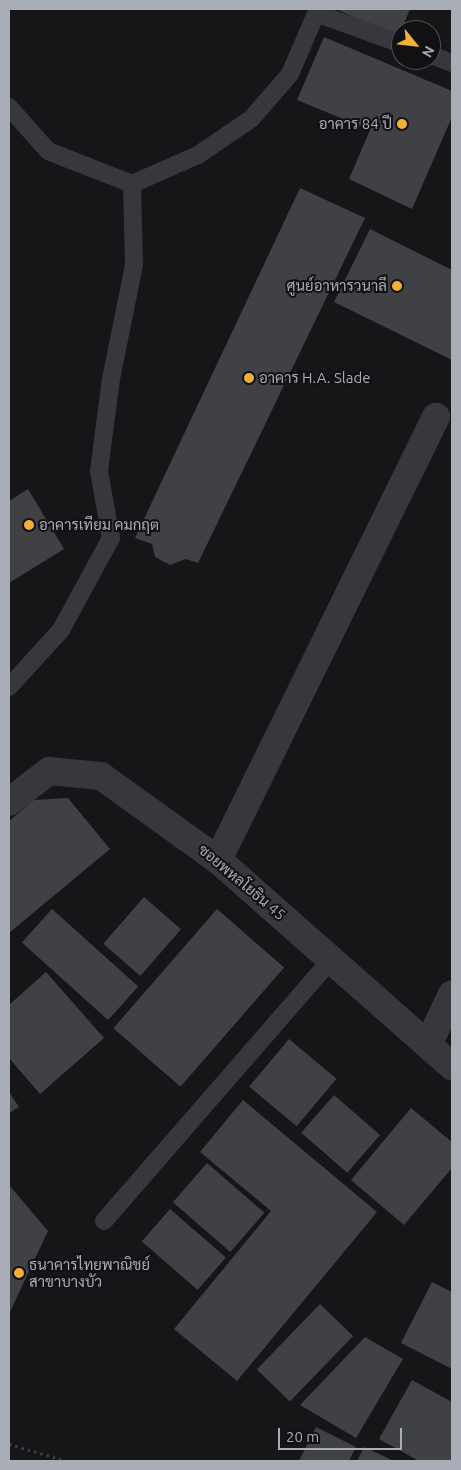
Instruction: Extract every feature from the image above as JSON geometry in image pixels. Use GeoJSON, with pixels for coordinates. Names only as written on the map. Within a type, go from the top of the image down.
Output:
{"type":"FeatureCollection","features":[{"type":"Feature","properties":{"kind":"street"},"geometry":{"type":"LineString","coordinates":[[218,860],[436,417]]}},
{"type":"Feature","properties":{"kind":"street","name":"ซอยพหลโยธิน 45"},"geometry":{"type":"LineString","coordinates":[[9,802],[48,771],[101,776],[218,860],[452,1066]]}},
{"type":"Feature","properties":{"kind":"street"},"geometry":{"type":"LineString","coordinates":[[428,1045],[452,994]]}},
{"type":"Feature","properties":{"kind":"lane"},"geometry":{"type":"LineString","coordinates":[[9,106],[48,151],[132,184],[184,163],[251,120],[290,74],[317,11],[391,40]]}},
{"type":"Feature","properties":{"kind":"lane"},"geometry":{"type":"LineString","coordinates":[[9,687],[61,630],[111,538],[99,471],[112,378],[134,265],[132,184]]}},
{"type":"Feature","properties":{"kind":"lane"},"geometry":{"type":"LineString","coordinates":[[104,1221],[332,959]]}},
{"type":"Feature","properties":{"kind":"path"},"geometry":{"type":"LineString","coordinates":[[9,1444],[67,1461]]}},
{"type":"Feature","properties":{"kind":"building"},"geometry":{"type":"Polygon","coordinates":[[[336,9],[410,9],[405,20],[391,20],[391,35],[336,9]]]}},
{"type":"Feature","properties":{"kind":"building","name":"อาคาร 84 ปี"},"geometry":{"type":"Polygon","coordinates":[[[324,37],[391,65],[391,70],[402,70],[452,91],[452,117],[412,209],[349,179],[370,130],[297,100],[324,37]]]}},
{"type":"Feature","properties":{"kind":"building","name":"อาคาร H.A. Slade"},"geometry":{"type":"Polygon","coordinates":[[[300,188],[365,218],[198,563],[186,559],[170,565],[155,557],[152,544],[135,538],[300,188]]]}},
{"type":"Feature","properties":{"kind":"building","name":"ศูนย์อาหารวนาลี"},"geometry":{"type":"Polygon","coordinates":[[[370,229],[452,270],[452,360],[334,302],[370,229]]]}},
{"type":"Feature","properties":{"kind":"building","name":"อาคารเทียม คมกฤต"},"geometry":{"type":"Polygon","coordinates":[[[28,489],[64,549],[9,583],[9,501],[28,489]]]}},
{"type":"Feature","properties":{"kind":"building"},"geometry":{"type":"Polygon","coordinates":[[[68,798],[110,849],[9,933],[9,821],[34,800],[68,798]]]}},
{"type":"Feature","properties":{"kind":"building"},"geometry":{"type":"Polygon","coordinates":[[[144,897],[181,929],[140,976],[103,944],[144,897]]]}},
{"type":"Feature","properties":{"kind":"building"},"geometry":{"type":"Polygon","coordinates":[[[52,909],[138,987],[108,1020],[22,942],[52,909]]]}},
{"type":"Feature","properties":{"kind":"building"},"geometry":{"type":"Polygon","coordinates":[[[217,909],[284,967],[181,1087],[113,1028],[217,909]]]}},
{"type":"Feature","properties":{"kind":"building"},"geometry":{"type":"Polygon","coordinates":[[[46,972],[104,1038],[40,1094],[9,1058],[9,1005],[46,972]]]}},
{"type":"Feature","properties":{"kind":"building"},"geometry":{"type":"Polygon","coordinates":[[[289,1039],[336,1079],[297,1126],[249,1086],[289,1039]]]}},
{"type":"Feature","properties":{"kind":"building"},"geometry":{"type":"Polygon","coordinates":[[[9,1092],[19,1107],[9,1113],[9,1092]]]}},
{"type":"Feature","properties":{"kind":"building"},"geometry":{"type":"Polygon","coordinates":[[[334,1095],[380,1135],[347,1173],[301,1133],[334,1095]]]}},
{"type":"Feature","properties":{"kind":"building"},"geometry":{"type":"Polygon","coordinates":[[[243,1100],[377,1212],[237,1381],[174,1329],[271,1211],[200,1152],[243,1100]]]}},
{"type":"Feature","properties":{"kind":"building"},"geometry":{"type":"Polygon","coordinates":[[[411,1108],[452,1142],[452,1168],[404,1225],[351,1180],[411,1108]]]}},
{"type":"Feature","properties":{"kind":"building"},"geometry":{"type":"Polygon","coordinates":[[[207,1163],[264,1213],[230,1252],[173,1202],[207,1163]]]}},
{"type":"Feature","properties":{"kind":"building","name":"ธนาคารไทยพาณิชย์ สาขาบางบัว"},"geometry":{"type":"Polygon","coordinates":[[[9,1185],[48,1231],[9,1314],[9,1185]]]}},
{"type":"Feature","properties":{"kind":"building"},"geometry":{"type":"Polygon","coordinates":[[[170,1209],[226,1258],[198,1290],[142,1241],[170,1209]]]}},
{"type":"Feature","properties":{"kind":"building"},"geometry":{"type":"Polygon","coordinates":[[[432,1282],[452,1292],[452,1369],[401,1343],[432,1282]]]}},
{"type":"Feature","properties":{"kind":"building"},"geometry":{"type":"Polygon","coordinates":[[[320,1304],[353,1336],[290,1401],[257,1369],[320,1304]]]}},
{"type":"Feature","properties":{"kind":"building"},"geometry":{"type":"Polygon","coordinates":[[[365,1337],[403,1359],[356,1438],[300,1405],[365,1337]]]}},
{"type":"Feature","properties":{"kind":"building"},"geometry":{"type":"Polygon","coordinates":[[[412,1380],[452,1402],[452,1461],[419,1461],[379,1439],[412,1380]]]}},
{"type":"Feature","properties":{"kind":"building"},"geometry":{"type":"Polygon","coordinates":[[[316,1427],[356,1447],[349,1461],[299,1461],[316,1427]]]}},
{"type":"Feature","properties":{"kind":"building"},"geometry":{"type":"Polygon","coordinates":[[[364,1447],[394,1461],[357,1461],[364,1447]]]}},
{"type":"Feature","properties":{"kind":"place","name":"อาคาร 84 ปี"},"geometry":{"type":"Point","coordinates":[402,124]}},
{"type":"Feature","properties":{"kind":"place","name":"ศูนย์อาหารวนาลี"},"geometry":{"type":"Point","coordinates":[397,286]}},
{"type":"Feature","properties":{"kind":"place","name":"อาคาร H.A. Slade"},"geometry":{"type":"Point","coordinates":[249,378]}},
{"type":"Feature","properties":{"kind":"place","name":"อาคารเทียม คมกฤต"},"geometry":{"type":"Point","coordinates":[29,525]}},
{"type":"Feature","properties":{"kind":"place","name":"ธนาคารไทยพาณิชย์ สาขาบางบัว"},"geometry":{"type":"Point","coordinates":[19,1273]}}]}
